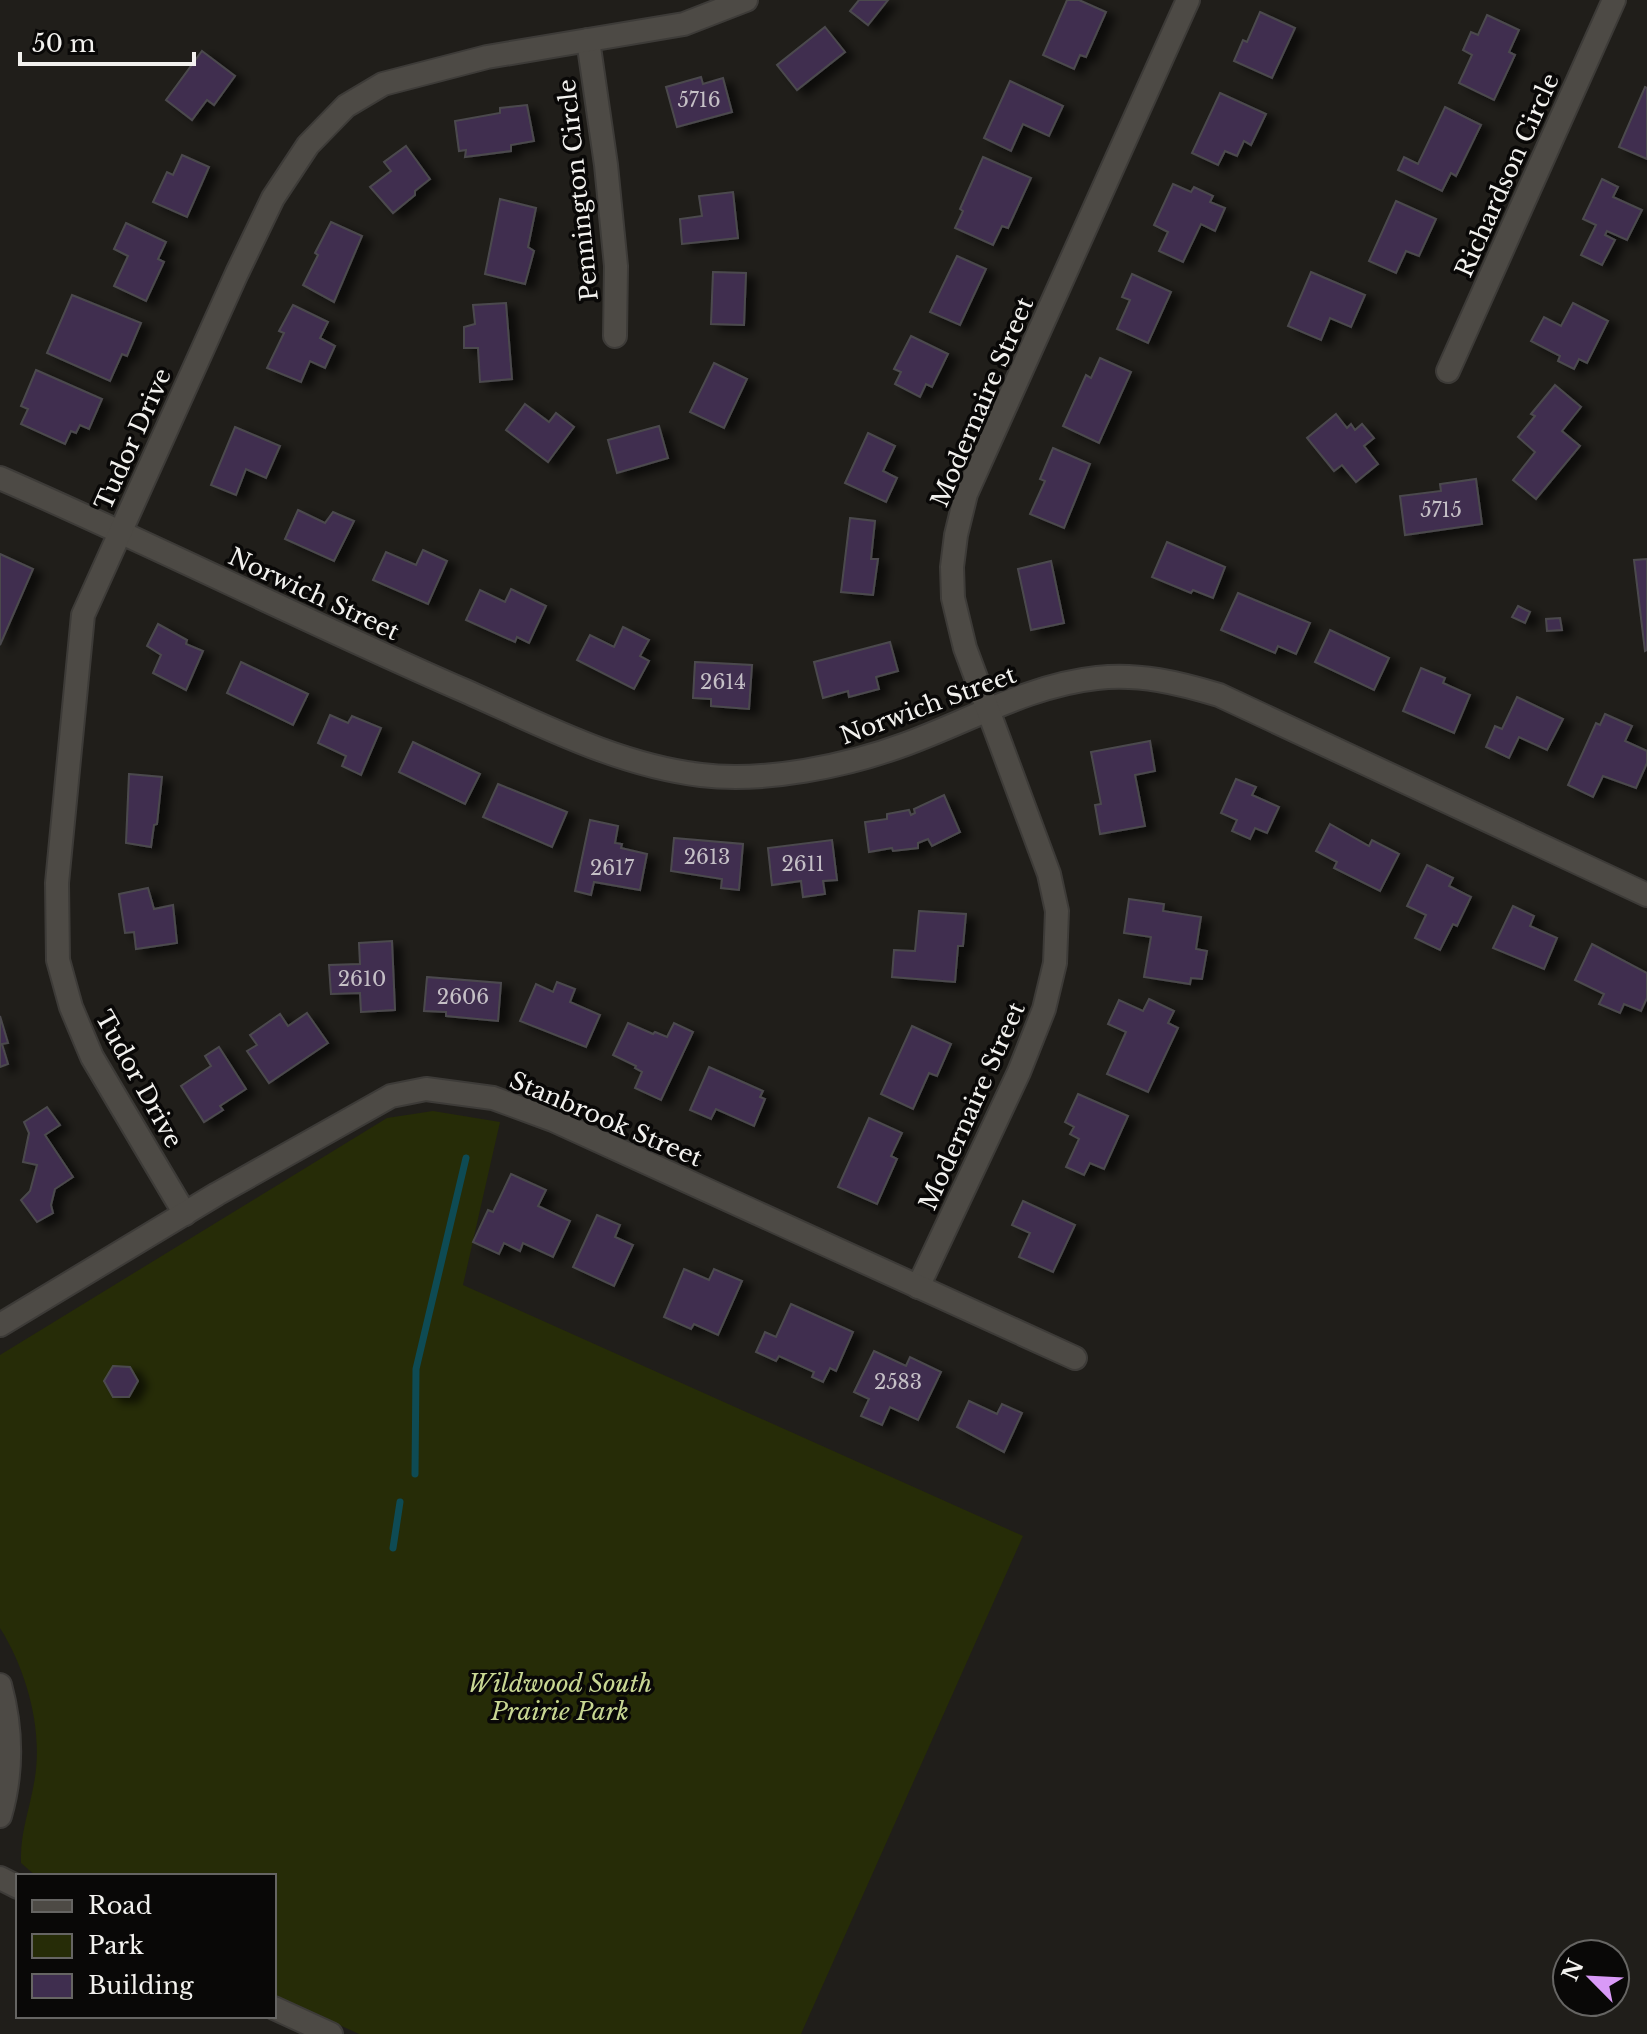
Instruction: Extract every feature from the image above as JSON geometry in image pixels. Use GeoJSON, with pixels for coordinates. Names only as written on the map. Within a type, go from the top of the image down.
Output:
{"type":"FeatureCollection","features":[{"type":"Feature","properties":{"kind":"street","name":"Tudor Drive"},"geometry":{"type":"LineString","coordinates":[[185,1214],[92,1057],[71,1007],[58,960],[57,883],[83,615],[249,248],[273,198],[308,145],[346,106],[383,84],[487,57],[684,24],[746,0]]}},
{"type":"Feature","properties":{"kind":"street","name":"Modernaire Street"},"geometry":{"type":"LineString","coordinates":[[918,1287],[1019,1072],[1044,1009],[1055,963],[1057,911],[1049,874],[965,648],[953,598],[952,567],[956,535],[966,494],[1188,0]]}},
{"type":"Feature","properties":{"kind":"street","name":"Richardson Circle"},"geometry":{"type":"LineString","coordinates":[[1448,371],[1614,0]]}},
{"type":"Feature","properties":{"kind":"street","name":"Pennington Circle"},"geometry":{"type":"LineString","coordinates":[[588,40],[606,165],[614,252],[615,336]]}},
{"type":"Feature","properties":{"kind":"street","name":"Norwich Street"},"geometry":{"type":"LineString","coordinates":[[0,478],[349,640],[613,756],[702,776],[756,776],[844,763],[905,745],[989,709],[1062,685],[1096,678],[1132,676],[1176,682],[1219,695],[1647,895]]}},
{"type":"Feature","properties":{"kind":"street","name":"Stanbrook Street"},"geometry":{"type":"LineString","coordinates":[[0,1325],[391,1096],[426,1089],[493,1098],[553,1120],[1075,1358]]}},
{"type":"Feature","properties":{"kind":"street"},"geometry":{"type":"LineString","coordinates":[[0,1685],[6,1709],[11,1764],[0,1816]]}},
{"type":"Feature","properties":{"kind":"street"},"geometry":{"type":"LineString","coordinates":[[276,2009],[331,2034]]}},
{"type":"Feature","properties":{"kind":"green space","name":"Wildwood South Prairie Park"},"geometry":{"type":"Polygon","coordinates":[[[433,1111],[500,1122],[463,1285],[1023,1536],[801,2034],[359,2034],[276,1996],[276,1874],[34,1874],[21,1863],[23,1832],[37,1763],[37,1743],[25,1682],[0,1628],[0,1355],[387,1118],[433,1111]]]}},
{"type":"Feature","properties":{"kind":"building"},"geometry":{"type":"Polygon","coordinates":[[[859,0],[888,0],[868,25],[850,11],[859,0]]]}},
{"type":"Feature","properties":{"kind":"building"},"geometry":{"type":"Polygon","coordinates":[[[1067,0],[1079,0],[1106,12],[1086,57],[1080,55],[1074,69],[1043,55],[1067,0]]]}},
{"type":"Feature","properties":{"kind":"building"},"geometry":{"type":"Polygon","coordinates":[[[1260,12],[1295,28],[1272,78],[1234,61],[1243,40],[1247,42],[1260,12]]]}},
{"type":"Feature","properties":{"kind":"building"},"geometry":{"type":"Polygon","coordinates":[[[1487,15],[1519,30],[1509,52],[1515,55],[1494,100],[1459,83],[1472,55],[1463,50],[1471,32],[1478,35],[1487,15]]]}},
{"type":"Feature","properties":{"kind":"building"},"geometry":{"type":"Polygon","coordinates":[[[825,27],[845,52],[797,90],[777,65],[825,27]]]}},
{"type":"Feature","properties":{"kind":"building"},"geometry":{"type":"Polygon","coordinates":[[[202,51],[235,76],[214,105],[207,100],[192,120],[166,100],[202,51]]]}},
{"type":"Feature","properties":{"kind":"building"},"geometry":{"type":"Polygon","coordinates":[[[701,77],[703,84],[723,78],[732,112],[677,127],[666,87],[701,77]]]}},
{"type":"Feature","properties":{"kind":"building"},"geometry":{"type":"Polygon","coordinates":[[[1010,81],[1063,106],[1049,136],[1023,124],[1011,151],[984,138],[1010,81]]]}},
{"type":"Feature","properties":{"kind":"building"},"geometry":{"type":"Polygon","coordinates":[[[1647,88],[1647,159],[1619,147],[1647,88]]]}},
{"type":"Feature","properties":{"kind":"building"},"geometry":{"type":"Polygon","coordinates":[[[1220,93],[1266,114],[1251,145],[1244,141],[1237,156],[1225,151],[1218,165],[1192,153],[1220,93]]]}},
{"type":"Feature","properties":{"kind":"building"},"geometry":{"type":"Polygon","coordinates":[[[527,105],[534,141],[511,145],[511,151],[465,157],[466,150],[459,151],[455,121],[500,113],[500,108],[527,105]]]}},
{"type":"Feature","properties":{"kind":"building"},"geometry":{"type":"Polygon","coordinates":[[[1445,107],[1481,125],[1456,176],[1451,173],[1442,191],[1398,170],[1404,157],[1418,164],[1445,107]]]}},
{"type":"Feature","properties":{"kind":"building"},"geometry":{"type":"Polygon","coordinates":[[[406,146],[430,179],[393,213],[370,187],[391,171],[384,162],[406,146]]]}},
{"type":"Feature","properties":{"kind":"building"},"geometry":{"type":"Polygon","coordinates":[[[182,155],[209,167],[187,217],[153,202],[167,172],[173,175],[182,155]]]}},
{"type":"Feature","properties":{"kind":"building"},"geometry":{"type":"Polygon","coordinates":[[[983,157],[1031,178],[1008,228],[1002,226],[993,245],[955,228],[983,157]]]}},
{"type":"Feature","properties":{"kind":"building"},"geometry":{"type":"Polygon","coordinates":[[[1602,179],[1618,187],[1613,197],[1642,210],[1627,240],[1607,231],[1605,235],[1615,240],[1602,265],[1581,255],[1596,225],[1583,219],[1602,179]]]}},
{"type":"Feature","properties":{"kind":"building"},"geometry":{"type":"Polygon","coordinates":[[[1173,184],[1191,192],[1194,187],[1213,196],[1210,202],[1225,208],[1215,231],[1201,224],[1183,262],[1159,251],[1168,232],[1154,225],[1173,184]]]}},
{"type":"Feature","properties":{"kind":"building"},"geometry":{"type":"Polygon","coordinates":[[[733,192],[738,238],[682,244],[680,219],[702,216],[699,196],[733,192]]]}},
{"type":"Feature","properties":{"kind":"building"},"geometry":{"type":"Polygon","coordinates":[[[500,199],[536,208],[528,247],[534,251],[525,284],[485,274],[500,199]]]}},
{"type":"Feature","properties":{"kind":"building"},"geometry":{"type":"Polygon","coordinates":[[[1396,201],[1436,219],[1419,256],[1406,251],[1396,273],[1369,261],[1396,201]]]}},
{"type":"Feature","properties":{"kind":"building"},"geometry":{"type":"Polygon","coordinates":[[[331,222],[362,236],[334,302],[303,285],[331,222]]]}},
{"type":"Feature","properties":{"kind":"building"},"geometry":{"type":"Polygon","coordinates":[[[126,223],[166,242],[158,259],[164,262],[146,301],[114,286],[128,256],[114,249],[126,223]]]}},
{"type":"Feature","properties":{"kind":"building"},"geometry":{"type":"Polygon","coordinates":[[[957,256],[986,269],[960,325],[930,312],[957,256]]]}},
{"type":"Feature","properties":{"kind":"building"},"geometry":{"type":"Polygon","coordinates":[[[713,272],[746,273],[744,325],[711,324],[713,272]]]}},
{"type":"Feature","properties":{"kind":"building"},"geometry":{"type":"Polygon","coordinates":[[[1311,272],[1365,295],[1351,327],[1330,318],[1321,340],[1288,326],[1311,272]]]}},
{"type":"Feature","properties":{"kind":"building"},"geometry":{"type":"Polygon","coordinates":[[[1132,274],[1171,292],[1148,343],[1117,329],[1130,300],[1122,297],[1132,274]]]}},
{"type":"Feature","properties":{"kind":"building"},"geometry":{"type":"Polygon","coordinates":[[[72,295],[141,323],[127,356],[122,354],[110,381],[47,353],[72,295]]]}},
{"type":"Feature","properties":{"kind":"building"},"geometry":{"type":"Polygon","coordinates":[[[506,303],[512,379],[480,382],[478,348],[464,348],[464,327],[475,324],[473,305],[506,303]]]}},
{"type":"Feature","properties":{"kind":"building"},"geometry":{"type":"Polygon","coordinates":[[[1573,303],[1608,321],[1587,363],[1579,359],[1574,369],[1558,361],[1560,356],[1531,341],[1544,317],[1561,326],[1573,303]]]}},
{"type":"Feature","properties":{"kind":"building"},"geometry":{"type":"Polygon","coordinates":[[[293,305],[328,322],[320,338],[335,346],[325,368],[310,361],[301,382],[267,368],[284,333],[279,331],[293,305]]]}},
{"type":"Feature","properties":{"kind":"building"},"geometry":{"type":"Polygon","coordinates":[[[911,336],[948,354],[932,387],[926,384],[920,397],[895,384],[901,372],[894,369],[911,336]]]}},
{"type":"Feature","properties":{"kind":"building"},"geometry":{"type":"Polygon","coordinates":[[[1100,358],[1131,372],[1099,443],[1063,426],[1086,375],[1091,378],[1100,358]]]}},
{"type":"Feature","properties":{"kind":"building"},"geometry":{"type":"Polygon","coordinates":[[[714,363],[747,379],[724,428],[690,412],[714,363]]]}},
{"type":"Feature","properties":{"kind":"building"},"geometry":{"type":"Polygon","coordinates":[[[36,370],[102,399],[89,429],[80,425],[76,433],[71,431],[65,444],[21,424],[28,409],[21,406],[36,370]]]}},
{"type":"Feature","properties":{"kind":"building"},"geometry":{"type":"Polygon","coordinates":[[[1555,385],[1581,407],[1562,431],[1580,446],[1536,499],[1513,480],[1535,452],[1518,437],[1535,416],[1531,414],[1555,385]]]}},
{"type":"Feature","properties":{"kind":"building"},"geometry":{"type":"Polygon","coordinates":[[[525,404],[549,422],[556,413],[574,427],[548,462],[506,430],[525,404]]]}},
{"type":"Feature","properties":{"kind":"building"},"geometry":{"type":"Polygon","coordinates":[[[1336,414],[1347,428],[1351,424],[1355,430],[1362,424],[1374,438],[1364,446],[1378,464],[1356,482],[1342,465],[1334,471],[1307,438],[1336,414]]]}},
{"type":"Feature","properties":{"kind":"building"},"geometry":{"type":"Polygon","coordinates":[[[659,426],[668,458],[617,473],[608,440],[659,426]]]}},
{"type":"Feature","properties":{"kind":"building"},"geometry":{"type":"Polygon","coordinates":[[[235,427],[280,446],[266,478],[246,469],[236,495],[211,485],[235,427]]]}},
{"type":"Feature","properties":{"kind":"building"},"geometry":{"type":"Polygon","coordinates":[[[868,433],[895,446],[883,471],[897,478],[886,502],[845,483],[868,433]]]}},
{"type":"Feature","properties":{"kind":"building"},"geometry":{"type":"Polygon","coordinates":[[[1053,448],[1090,464],[1064,528],[1030,514],[1045,481],[1040,479],[1053,448]]]}},
{"type":"Feature","properties":{"kind":"building"},"geometry":{"type":"Polygon","coordinates":[[[1476,479],[1482,524],[1405,535],[1400,496],[1441,491],[1440,484],[1476,479]]]}},
{"type":"Feature","properties":{"kind":"building"},"geometry":{"type":"Polygon","coordinates":[[[298,510],[325,523],[333,512],[354,521],[334,561],[285,539],[298,510]]]}},
{"type":"Feature","properties":{"kind":"building"},"geometry":{"type":"Polygon","coordinates":[[[850,518],[875,521],[871,559],[878,559],[873,595],[841,592],[850,518]]]}},
{"type":"Feature","properties":{"kind":"building"},"geometry":{"type":"Polygon","coordinates":[[[1167,542],[1225,567],[1213,598],[1193,590],[1191,593],[1152,577],[1167,542]]]}},
{"type":"Feature","properties":{"kind":"building"},"geometry":{"type":"Polygon","coordinates":[[[423,550],[447,561],[428,604],[373,580],[386,552],[416,565],[423,550]]]}},
{"type":"Feature","properties":{"kind":"building"},"geometry":{"type":"Polygon","coordinates":[[[0,554],[33,569],[0,645],[0,554]]]}},
{"type":"Feature","properties":{"kind":"building"},"geometry":{"type":"Polygon","coordinates":[[[1647,559],[1647,650],[1645,651],[1634,560],[1647,559]]]}},
{"type":"Feature","properties":{"kind":"building"},"geometry":{"type":"Polygon","coordinates":[[[1051,561],[1064,623],[1031,630],[1018,569],[1051,561]]]}},
{"type":"Feature","properties":{"kind":"building"},"geometry":{"type":"Polygon","coordinates":[[[511,589],[546,606],[529,643],[517,637],[515,642],[466,620],[480,590],[505,602],[511,589]]]}},
{"type":"Feature","properties":{"kind":"building"},"geometry":{"type":"Polygon","coordinates":[[[1238,593],[1310,623],[1296,654],[1278,646],[1275,653],[1221,630],[1238,593]]]}},
{"type":"Feature","properties":{"kind":"building"},"geometry":{"type":"Polygon","coordinates":[[[1518,606],[1530,612],[1525,623],[1512,617],[1518,606]]]}},
{"type":"Feature","properties":{"kind":"building"},"geometry":{"type":"Polygon","coordinates":[[[1560,618],[1562,630],[1547,631],[1546,619],[1560,618]]]}},
{"type":"Feature","properties":{"kind":"building"},"geometry":{"type":"Polygon","coordinates":[[[158,624],[187,640],[186,644],[203,651],[186,690],[153,673],[161,655],[147,646],[158,624]]]}},
{"type":"Feature","properties":{"kind":"building"},"geometry":{"type":"Polygon","coordinates":[[[623,627],[649,640],[640,656],[649,661],[634,689],[577,660],[590,635],[614,647],[623,627]]]}},
{"type":"Feature","properties":{"kind":"building"},"geometry":{"type":"Polygon","coordinates":[[[1330,630],[1389,658],[1374,690],[1315,662],[1330,630]]]}},
{"type":"Feature","properties":{"kind":"building"},"geometry":{"type":"Polygon","coordinates":[[[890,642],[898,671],[876,677],[879,689],[849,697],[848,691],[823,698],[814,662],[890,642]]]}},
{"type":"Feature","properties":{"kind":"building"},"geometry":{"type":"Polygon","coordinates":[[[241,662],[308,694],[293,725],[227,693],[241,662]]]}},
{"type":"Feature","properties":{"kind":"building"},"geometry":{"type":"Polygon","coordinates":[[[695,662],[752,665],[749,709],[711,706],[711,699],[693,698],[695,662]]]}},
{"type":"Feature","properties":{"kind":"building"},"geometry":{"type":"Polygon","coordinates":[[[1421,668],[1445,678],[1443,683],[1470,695],[1454,733],[1403,711],[1421,668]]]}},
{"type":"Feature","properties":{"kind":"building"},"geometry":{"type":"Polygon","coordinates":[[[1517,697],[1563,719],[1547,750],[1519,737],[1509,758],[1486,747],[1495,726],[1502,729],[1517,697]]]}},
{"type":"Feature","properties":{"kind":"building"},"geometry":{"type":"Polygon","coordinates":[[[1605,714],[1632,726],[1625,741],[1647,751],[1647,763],[1636,788],[1603,776],[1593,797],[1568,785],[1596,723],[1600,725],[1605,714]]]}},
{"type":"Feature","properties":{"kind":"building"},"geometry":{"type":"Polygon","coordinates":[[[330,715],[348,723],[352,716],[381,728],[361,775],[342,766],[346,756],[318,743],[330,715]]]}},
{"type":"Feature","properties":{"kind":"building"},"geometry":{"type":"Polygon","coordinates":[[[1150,741],[1155,771],[1135,775],[1145,826],[1100,834],[1095,805],[1101,804],[1091,752],[1150,741]]]}},
{"type":"Feature","properties":{"kind":"building"},"geometry":{"type":"Polygon","coordinates":[[[413,742],[480,774],[465,804],[399,772],[413,742]]]}},
{"type":"Feature","properties":{"kind":"building"},"geometry":{"type":"Polygon","coordinates":[[[129,774],[162,777],[151,847],[126,843],[129,774]]]}},
{"type":"Feature","properties":{"kind":"building"},"geometry":{"type":"Polygon","coordinates":[[[1236,779],[1256,787],[1252,795],[1279,807],[1267,833],[1255,828],[1250,839],[1232,831],[1237,820],[1221,813],[1236,779]]]}},
{"type":"Feature","properties":{"kind":"building"},"geometry":{"type":"Polygon","coordinates":[[[498,784],[567,812],[552,847],[483,817],[498,784]]]}},
{"type":"Feature","properties":{"kind":"building"},"geometry":{"type":"Polygon","coordinates":[[[944,795],[960,832],[932,846],[928,839],[918,843],[918,848],[869,852],[865,822],[887,819],[887,814],[909,810],[911,815],[915,813],[914,809],[944,795]]]}},
{"type":"Feature","properties":{"kind":"building"},"geometry":{"type":"Polygon","coordinates":[[[590,820],[618,826],[615,843],[622,844],[621,848],[647,854],[640,890],[594,882],[591,895],[575,891],[590,820]]]}},
{"type":"Feature","properties":{"kind":"building"},"geometry":{"type":"Polygon","coordinates":[[[1330,824],[1369,846],[1372,840],[1399,854],[1380,891],[1334,868],[1337,862],[1316,851],[1330,824]]]}},
{"type":"Feature","properties":{"kind":"building"},"geometry":{"type":"Polygon","coordinates":[[[674,838],[743,844],[739,890],[721,888],[722,879],[671,871],[674,838]]]}},
{"type":"Feature","properties":{"kind":"building"},"geometry":{"type":"Polygon","coordinates":[[[832,840],[837,880],[823,881],[825,894],[803,897],[801,881],[772,885],[768,848],[832,840]]]}},
{"type":"Feature","properties":{"kind":"building"},"geometry":{"type":"Polygon","coordinates":[[[1427,865],[1453,878],[1449,886],[1471,897],[1457,926],[1453,924],[1440,950],[1415,938],[1426,915],[1407,906],[1427,865]]]}},
{"type":"Feature","properties":{"kind":"building"},"geometry":{"type":"Polygon","coordinates":[[[148,888],[154,909],[173,905],[177,943],[136,949],[134,932],[125,933],[119,894],[148,888]]]}},
{"type":"Feature","properties":{"kind":"building"},"geometry":{"type":"Polygon","coordinates":[[[1129,899],[1164,904],[1163,911],[1201,917],[1196,949],[1207,951],[1202,979],[1191,978],[1190,984],[1144,977],[1151,937],[1124,933],[1129,899]]]}},
{"type":"Feature","properties":{"kind":"building"},"geometry":{"type":"Polygon","coordinates":[[[1513,906],[1534,916],[1530,926],[1557,938],[1544,969],[1493,948],[1513,906]]]}},
{"type":"Feature","properties":{"kind":"building"},"geometry":{"type":"Polygon","coordinates":[[[919,911],[966,914],[963,946],[958,946],[955,982],[892,977],[894,950],[915,951],[919,911]]]}},
{"type":"Feature","properties":{"kind":"building"},"geometry":{"type":"Polygon","coordinates":[[[392,941],[395,1010],[361,1012],[360,993],[331,994],[329,965],[360,964],[359,943],[392,941]]]}},
{"type":"Feature","properties":{"kind":"building"},"geometry":{"type":"Polygon","coordinates":[[[1592,944],[1647,973],[1647,998],[1641,1011],[1624,1004],[1620,1013],[1599,1004],[1604,994],[1575,980],[1592,944]]]}},
{"type":"Feature","properties":{"kind":"building"},"geometry":{"type":"Polygon","coordinates":[[[427,977],[501,983],[498,1021],[424,1011],[427,977]]]}},
{"type":"Feature","properties":{"kind":"building"},"geometry":{"type":"Polygon","coordinates":[[[557,982],[575,989],[570,1002],[600,1015],[586,1047],[520,1021],[536,984],[553,992],[557,982]]]}},
{"type":"Feature","properties":{"kind":"building"},"geometry":{"type":"Polygon","coordinates":[[[1149,999],[1174,1011],[1168,1023],[1178,1028],[1148,1092],[1107,1074],[1126,1032],[1108,1024],[1119,1000],[1143,1011],[1149,999]]]}},
{"type":"Feature","properties":{"kind":"building"},"geometry":{"type":"Polygon","coordinates":[[[307,1013],[328,1043],[269,1083],[247,1051],[257,1045],[250,1035],[280,1014],[288,1026],[307,1013]]]}},
{"type":"Feature","properties":{"kind":"building"},"geometry":{"type":"Polygon","coordinates":[[[0,1016],[8,1043],[2,1044],[8,1064],[0,1067],[0,1016]]]}},
{"type":"Feature","properties":{"kind":"building"},"geometry":{"type":"Polygon","coordinates":[[[628,1023],[667,1037],[674,1023],[693,1032],[661,1100],[635,1088],[642,1072],[613,1055],[628,1023]]]}},
{"type":"Feature","properties":{"kind":"building"},"geometry":{"type":"Polygon","coordinates":[[[912,1026],[951,1044],[937,1076],[929,1073],[913,1109],[881,1094],[912,1026]]]}},
{"type":"Feature","properties":{"kind":"building"},"geometry":{"type":"Polygon","coordinates":[[[219,1047],[246,1089],[220,1106],[223,1110],[204,1122],[181,1086],[211,1066],[205,1056],[219,1047]]]}},
{"type":"Feature","properties":{"kind":"building"},"geometry":{"type":"Polygon","coordinates":[[[709,1067],[763,1091],[760,1097],[765,1099],[754,1126],[716,1109],[711,1119],[690,1110],[709,1067]]]}},
{"type":"Feature","properties":{"kind":"building"},"geometry":{"type":"Polygon","coordinates":[[[1078,1094],[1128,1116],[1104,1169],[1090,1163],[1084,1175],[1066,1167],[1079,1139],[1070,1134],[1074,1127],[1065,1122],[1078,1094]]]}},
{"type":"Feature","properties":{"kind":"building"},"geometry":{"type":"Polygon","coordinates":[[[47,1107],[60,1125],[45,1135],[73,1177],[55,1189],[51,1205],[53,1213],[37,1222],[21,1200],[30,1191],[37,1165],[23,1162],[29,1133],[24,1122],[47,1107]]]}},
{"type":"Feature","properties":{"kind":"building"},"geometry":{"type":"Polygon","coordinates":[[[869,1118],[902,1133],[891,1156],[897,1159],[877,1204],[838,1187],[869,1118]]]}},
{"type":"Feature","properties":{"kind":"building"},"geometry":{"type":"Polygon","coordinates":[[[511,1174],[546,1190],[538,1206],[570,1221],[553,1257],[523,1243],[520,1251],[504,1243],[499,1254],[473,1242],[488,1210],[493,1212],[511,1174]]]}},
{"type":"Feature","properties":{"kind":"building"},"geometry":{"type":"Polygon","coordinates":[[[1023,1201],[1075,1225],[1053,1272],[1019,1257],[1030,1233],[1012,1225],[1023,1201]]]}},
{"type":"Feature","properties":{"kind":"building"},"geometry":{"type":"Polygon","coordinates":[[[597,1215],[620,1225],[615,1237],[633,1245],[614,1286],[573,1267],[597,1215]]]}},
{"type":"Feature","properties":{"kind":"building"},"geometry":{"type":"Polygon","coordinates":[[[684,1269],[709,1280],[714,1269],[742,1281],[718,1335],[694,1324],[691,1329],[664,1317],[684,1269]]]}},
{"type":"Feature","properties":{"kind":"building"},"geometry":{"type":"Polygon","coordinates":[[[791,1304],[853,1332],[836,1371],[830,1368],[823,1382],[812,1377],[814,1372],[779,1356],[776,1361],[756,1352],[765,1332],[776,1337],[791,1304]]]}},
{"type":"Feature","properties":{"kind":"building"},"geometry":{"type":"Polygon","coordinates":[[[874,1351],[906,1366],[910,1357],[941,1372],[918,1420],[890,1407],[882,1425],[861,1416],[869,1399],[854,1392],[874,1351]]]}},
{"type":"Feature","properties":{"kind":"building"},"geometry":{"type":"Polygon","coordinates":[[[113,1366],[130,1367],[138,1381],[129,1397],[113,1397],[104,1381],[113,1366]]]}},
{"type":"Feature","properties":{"kind":"building"},"geometry":{"type":"Polygon","coordinates":[[[969,1401],[997,1414],[1002,1404],[1022,1413],[1004,1452],[957,1427],[969,1401]]]}},
{"type":"Feature","properties":{"kind":"waterway"},"geometry":{"type":"LineString","coordinates":[[415,1474],[416,1369],[466,1158]]}},
{"type":"Feature","properties":{"kind":"waterway"},"geometry":{"type":"LineString","coordinates":[[393,1548],[400,1502]]}}]}
